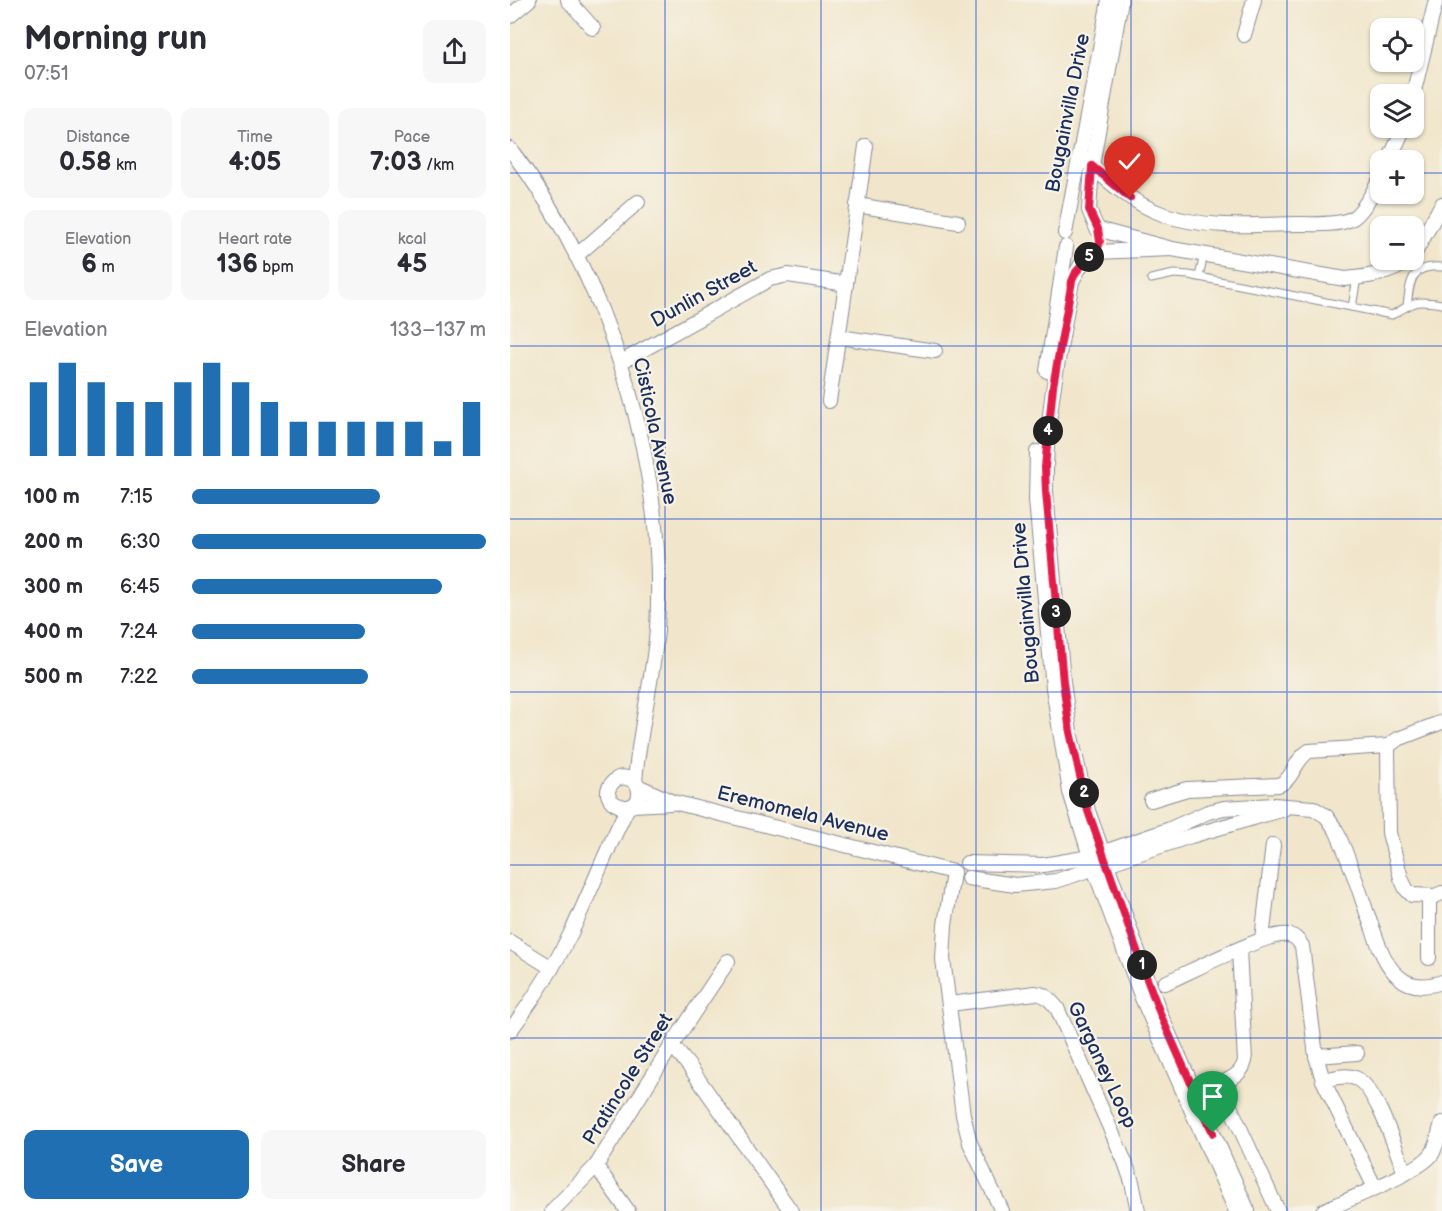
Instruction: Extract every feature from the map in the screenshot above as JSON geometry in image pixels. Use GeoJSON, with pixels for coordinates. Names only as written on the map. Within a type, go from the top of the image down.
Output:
{"type":"FeatureCollection","features":[{"type":"Feature","properties":{"kind":"street"},"geometry":{"type":"LineString","coordinates":[[510,16],[529,0]]}},
{"type":"Feature","properties":{"kind":"street"},"geometry":{"type":"LineString","coordinates":[[568,0],[593,28]]}},
{"type":"Feature","properties":{"kind":"street","name":"Bougainvilla Drive"},"geometry":{"type":"LineString","coordinates":[[1109,0],[1065,232],[1066,247],[1038,435],[1035,474],[1043,522],[1070,792],[1161,1016],[1248,1211]]}},
{"type":"Feature","properties":{"kind":"street","name":"Bougainvilla Drive"},"geometry":{"type":"LineString","coordinates":[[1043,522],[1045,467],[1053,386],[1072,281],[1082,263],[1094,252],[1100,242],[1098,229],[1089,210],[1092,166],[1121,0]]}},
{"type":"Feature","properties":{"kind":"street"},"geometry":{"type":"LineString","coordinates":[[1244,35],[1254,0]]}},
{"type":"Feature","properties":{"kind":"street"},"geometry":{"type":"LineString","coordinates":[[1416,84],[1436,0]]}},
{"type":"Feature","properties":{"kind":"street"},"geometry":{"type":"LineString","coordinates":[[829,401],[866,146]]}},
{"type":"Feature","properties":{"kind":"street","name":"Cisticola Avenue"},"geometry":{"type":"LineString","coordinates":[[510,149],[532,177],[587,277],[621,362],[647,470],[654,517],[657,628],[652,678],[637,748],[636,784]]}},
{"type":"Feature","properties":{"kind":"street"},"geometry":{"type":"LineString","coordinates":[[1080,155],[1130,198],[1164,215],[1195,222],[1236,225],[1322,224],[1352,219],[1370,199]]}},
{"type":"Feature","properties":{"kind":"street"},"geometry":{"type":"LineString","coordinates":[[576,255],[638,202]]}},
{"type":"Feature","properties":{"kind":"street"},"geometry":{"type":"LineString","coordinates":[[1424,239],[1442,204]]}},
{"type":"Feature","properties":{"kind":"street"},"geometry":{"type":"LineString","coordinates":[[857,205],[958,222]]}},
{"type":"Feature","properties":{"kind":"street"},"geometry":{"type":"LineString","coordinates":[[1065,232],[1072,224],[1083,221],[1098,229],[1172,249],[1345,279],[1390,270]]}},
{"type":"Feature","properties":{"kind":"street"},"geometry":{"type":"LineString","coordinates":[[1066,247],[1079,256],[1094,252],[1172,249]]}},
{"type":"Feature","properties":{"kind":"street","name":"Dunlin Street"},"geometry":{"type":"LineString","coordinates":[[621,362],[770,279],[788,275],[846,284]]}},
{"type":"Feature","properties":{"kind":"street"},"geometry":{"type":"LineString","coordinates":[[839,337],[934,351]]}},
{"type":"Feature","properties":{"kind":"street"},"geometry":{"type":"LineString","coordinates":[[1151,800],[1187,789],[1278,785],[1287,781],[1298,759],[1309,751],[1388,746],[1398,739],[1442,722]]}},
{"type":"Feature","properties":{"kind":"street"},"geometry":{"type":"LineString","coordinates":[[1388,746],[1390,840],[1406,889],[1412,894],[1436,894],[1429,958]]}},
{"type":"Feature","properties":{"kind":"street","name":"Cisticola Avenue"},"geometry":{"type":"LineString","coordinates":[[621,777],[637,748]]}},
{"type":"Feature","properties":{"kind":"street"},"geometry":{"type":"LineString","coordinates":[[510,1031],[552,968],[594,883],[613,837],[639,796],[636,784],[626,777],[616,780],[609,788],[609,794],[614,803],[613,837]]}},
{"type":"Feature","properties":{"kind":"street","name":"Eremomela Avenue"},"geometry":{"type":"LineString","coordinates":[[636,784],[674,802],[1015,885],[1056,881],[1216,809],[1260,806],[1313,808],[1331,821],[1340,838],[1378,943],[1392,971],[1400,979],[1416,986],[1428,986],[1442,982]]}},
{"type":"Feature","properties":{"kind":"street","name":"Eremomela Avenue"},"geometry":{"type":"LineString","coordinates":[[631,806],[674,802]]}},
{"type":"Feature","properties":{"kind":"street"},"geometry":{"type":"LineString","coordinates":[[614,803],[623,808],[631,806]]}},
{"type":"Feature","properties":{"kind":"street"},"geometry":{"type":"LineString","coordinates":[[1262,939],[1273,845]]}},
{"type":"Feature","properties":{"kind":"street","name":"Bougainvilla Drive"},"geometry":{"type":"LineString","coordinates":[[1098,861],[1142,998],[1236,1211]]}},
{"type":"Feature","properties":{"kind":"street","name":"Eremomela Avenue"},"geometry":{"type":"LineString","coordinates":[[961,871],[1098,861]]}},
{"type":"Feature","properties":{"kind":"street"},"geometry":{"type":"LineString","coordinates":[[1032,865],[1032,883]]}},
{"type":"Feature","properties":{"kind":"street"},"geometry":{"type":"LineString","coordinates":[[961,871],[950,900],[943,945],[950,1004],[967,1135],[1002,1211]]}},
{"type":"Feature","properties":{"kind":"street"},"geometry":{"type":"LineString","coordinates":[[1165,983],[1269,936],[1289,935],[1296,938],[1302,946],[1316,1056],[1323,1080],[1375,1188]]}},
{"type":"Feature","properties":{"kind":"street"},"geometry":{"type":"LineString","coordinates":[[510,942],[552,968]]}},
{"type":"Feature","properties":{"kind":"street"},"geometry":{"type":"LineString","coordinates":[[1239,950],[1245,1061],[1243,1069],[1226,1081],[1224,1093],[1278,1211]]}},
{"type":"Feature","properties":{"kind":"street","name":"Pratincole Street"},"geometry":{"type":"LineString","coordinates":[[552,1211],[596,1166],[728,961]]}},
{"type":"Feature","properties":{"kind":"street","name":"Garganey Loop"},"geometry":{"type":"LineString","coordinates":[[950,1004],[1025,994],[1042,994],[1050,1000],[1057,1008],[1121,1152],[1132,1182],[1138,1211]]}},
{"type":"Feature","properties":{"kind":"street"},"geometry":{"type":"LineString","coordinates":[[672,1045],[791,1211]]}},
{"type":"Feature","properties":{"kind":"street"},"geometry":{"type":"LineString","coordinates":[[1316,1056],[1357,1053]]}},
{"type":"Feature","properties":{"kind":"street"},"geometry":{"type":"LineString","coordinates":[[1323,1080],[1353,1077],[1367,1086],[1376,1101],[1405,1173]]}},
{"type":"Feature","properties":{"kind":"street"},"geometry":{"type":"LineString","coordinates":[[1323,1211],[1405,1173],[1437,1152],[1442,1123]]}},
{"type":"Feature","properties":{"kind":"street"},"geometry":{"type":"LineString","coordinates":[[596,1166],[628,1211]]}},
{"type":"Feature","properties":{"kind":"lane"},"geometry":{"type":"LineString","coordinates":[[1198,277],[1204,254]]}},
{"type":"Feature","properties":{"kind":"lane"},"geometry":{"type":"LineString","coordinates":[[1407,306],[1410,280],[1418,271],[1431,266],[1442,267]]}},
{"type":"Feature","properties":{"kind":"lane"},"geometry":{"type":"LineString","coordinates":[[1151,279],[1174,274],[1198,277],[1392,315],[1419,301],[1442,304]]}},
{"type":"Feature","properties":{"kind":"lane"},"geometry":{"type":"LineString","coordinates":[[1352,307],[1357,278]]}},
{"type":"Feature","properties":{"kind":"route"},"geometry":{"type":"LineString","coordinates":[[1130,198],[1092,166],[1089,210],[1098,229],[1100,242],[1098,248],[1082,263],[1072,281],[1053,386],[1048,429],[1045,467],[1048,519],[1063,682],[1077,769],[1088,811],[1161,1016],[1213,1133]]}}]}
